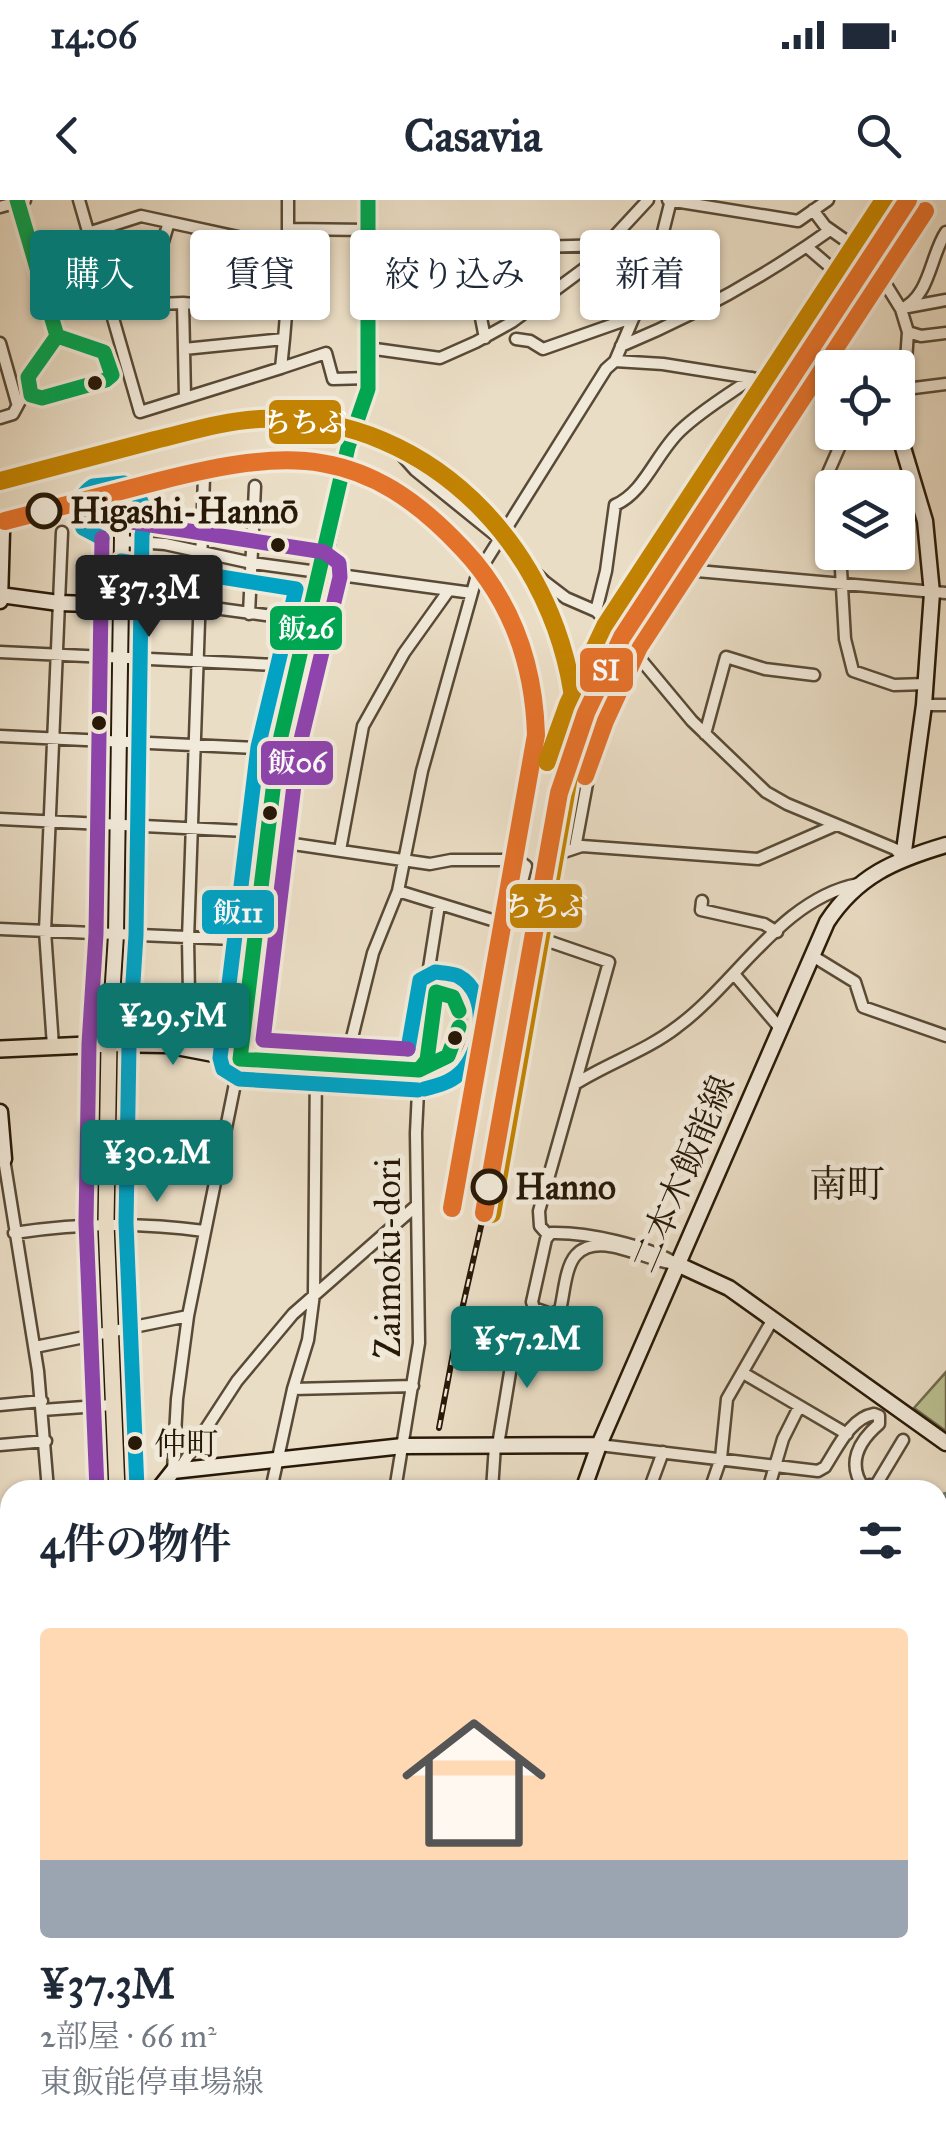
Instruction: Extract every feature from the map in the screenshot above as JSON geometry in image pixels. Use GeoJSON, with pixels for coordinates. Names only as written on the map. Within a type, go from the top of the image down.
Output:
{"type":"FeatureCollection","features":[{"type":"Feature","properties":{"kind":"main road"},"geometry":{"type":"LineString","coordinates":[[0,1049],[109,1044],[106,1223],[116,1480]]}},
{"type":"Feature","properties":{"kind":"street"},"geometry":{"type":"LineString","coordinates":[[79,200],[87,230]]}},
{"type":"Feature","properties":{"kind":"street"},"geometry":{"type":"LineString","coordinates":[[288,200],[288,229],[368,230],[368,200]]}},
{"type":"Feature","properties":{"kind":"street"},"geometry":{"type":"LineString","coordinates":[[622,230],[648,200]]}},
{"type":"Feature","properties":{"kind":"street"},"geometry":{"type":"LineString","coordinates":[[662,230],[669,200],[798,221],[826,201]]}},
{"type":"Feature","properties":{"kind":"street"},"geometry":{"type":"LineString","coordinates":[[906,350],[904,308],[876,267],[918,200]]}},
{"type":"Feature","properties":{"kind":"street"},"geometry":{"type":"LineString","coordinates":[[0,208],[20,201],[57,336]]}},
{"type":"Feature","properties":{"kind":"street"},"geometry":{"type":"LineString","coordinates":[[806,247],[834,271],[858,249],[830,230],[813,210]]}},
{"type":"Feature","properties":{"kind":"street"},"geometry":{"type":"LineString","coordinates":[[97,230],[141,216],[206,230]]}},
{"type":"Feature","properties":{"kind":"street"},"geometry":{"type":"LineString","coordinates":[[167,230],[169,222]]}},
{"type":"Feature","properties":{"kind":"street"},"geometry":{"type":"LineString","coordinates":[[620,346],[706,308],[830,230]]}},
{"type":"Feature","properties":{"kind":"street"},"geometry":{"type":"LineString","coordinates":[[904,308],[927,281],[946,232]]}},
{"type":"Feature","properties":{"kind":"street"},"geometry":{"type":"LineString","coordinates":[[904,308],[946,300]]}},
{"type":"Feature","properties":{"kind":"street"},"geometry":{"type":"LineString","coordinates":[[182,303],[185,398]]}},
{"type":"Feature","properties":{"kind":"street"},"geometry":{"type":"LineString","coordinates":[[170,304],[190,304]]}},
{"type":"Feature","properties":{"kind":"street"},"geometry":{"type":"LineString","coordinates":[[112,320],[116,354],[140,412],[326,353],[333,379],[368,378]]}},
{"type":"Feature","properties":{"kind":"street"},"geometry":{"type":"LineString","coordinates":[[281,368],[286,320]]}},
{"type":"Feature","properties":{"kind":"street"},"geometry":{"type":"LineString","coordinates":[[176,1470],[176,1399],[204,1231],[240,1059],[278,749],[368,378],[368,320]]}},
{"type":"Feature","properties":{"kind":"street"},"geometry":{"type":"LineString","coordinates":[[481,320],[485,338]]}},
{"type":"Feature","properties":{"kind":"street"},"geometry":{"type":"LineString","coordinates":[[368,348],[440,358],[485,338],[513,320]]}},
{"type":"Feature","properties":{"kind":"street"},"geometry":{"type":"LineString","coordinates":[[516,339],[530,340],[543,349],[625,320]]}},
{"type":"Feature","properties":{"kind":"street"},"geometry":{"type":"LineString","coordinates":[[345,1066],[372,953],[398,891],[422,772],[477,575],[606,369],[616,361],[633,320]]}},
{"type":"Feature","properties":{"kind":"street"},"geometry":{"type":"LineString","coordinates":[[908,332],[921,336],[946,333]]}},
{"type":"Feature","properties":{"kind":"street"},"geometry":{"type":"LineString","coordinates":[[57,336],[116,354]]}},
{"type":"Feature","properties":{"kind":"street"},"geometry":{"type":"LineString","coordinates":[[0,418],[13,414],[24,399],[28,377],[57,336]]}},
{"type":"Feature","properties":{"kind":"street"},"geometry":{"type":"LineString","coordinates":[[184,349],[284,339]]}},
{"type":"Feature","properties":{"kind":"street"},"geometry":{"type":"LineString","coordinates":[[0,343],[2,358],[24,399]]}},
{"type":"Feature","properties":{"kind":"street"},"geometry":{"type":"LineString","coordinates":[[24,399],[42,398],[106,380],[116,354]]}},
{"type":"Feature","properties":{"kind":"street"},"geometry":{"type":"LineString","coordinates":[[616,361],[662,364],[815,388]]}},
{"type":"Feature","properties":{"kind":"street"},"geometry":{"type":"LineString","coordinates":[[596,611],[606,571],[614,505],[631,498],[660,452],[682,429],[752,378]]}},
{"type":"Feature","properties":{"kind":"street"},"geometry":{"type":"LineString","coordinates":[[915,388],[946,384]]}},
{"type":"Feature","properties":{"kind":"street"},"geometry":{"type":"LineString","coordinates":[[354,427],[391,443],[416,470],[499,538],[545,582],[566,598],[596,611],[705,734],[766,792],[895,848],[903,858]]}},
{"type":"Feature","properties":{"kind":"street"},"geometry":{"type":"LineString","coordinates":[[903,858],[939,593],[925,521],[904,450]]}},
{"type":"Feature","properties":{"kind":"street"},"geometry":{"type":"LineString","coordinates":[[190,1049],[188,939],[204,477]]}},
{"type":"Feature","properties":{"kind":"street"},"geometry":{"type":"LineString","coordinates":[[249,614],[255,486]]}},
{"type":"Feature","properties":{"kind":"street"},"geometry":{"type":"LineString","coordinates":[[2,531],[0,597],[59,603],[199,606],[310,621]]}},
{"type":"Feature","properties":{"kind":"street"},"geometry":{"type":"LineString","coordinates":[[53,1046],[45,931],[62,532]]}},
{"type":"Feature","properties":{"kind":"street"},"geometry":{"type":"LineString","coordinates":[[416,1069],[426,1060],[436,992],[448,994],[459,1010],[456,1046],[445,1060],[416,1069],[240,1059],[190,1049],[109,1044],[116,935],[122,537],[252,563],[472,593]]}},
{"type":"Feature","properties":{"kind":"street"},"geometry":{"type":"LineString","coordinates":[[686,570],[939,593]]}},
{"type":"Feature","properties":{"kind":"street"},"geometry":{"type":"LineString","coordinates":[[841,570],[845,639],[853,671],[894,684],[926,684]]}},
{"type":"Feature","properties":{"kind":"street"},"geometry":{"type":"LineString","coordinates":[[340,850],[364,726],[404,654],[449,590]]}},
{"type":"Feature","properties":{"kind":"street"},"geometry":{"type":"LineString","coordinates":[[0,652],[298,666]]}},
{"type":"Feature","properties":{"kind":"street"},"geometry":{"type":"LineString","coordinates":[[705,734],[726,657],[765,669],[814,675]]}},
{"type":"Feature","properties":{"kind":"street"},"geometry":{"type":"LineString","coordinates":[[924,706],[946,705]]}},
{"type":"Feature","properties":{"kind":"street"},"geometry":{"type":"LineString","coordinates":[[575,848],[599,719]]}},
{"type":"Feature","properties":{"kind":"street"},"geometry":{"type":"LineString","coordinates":[[0,736],[278,749]]}},
{"type":"Feature","properties":{"kind":"street"},"geometry":{"type":"LineString","coordinates":[[0,819],[194,828],[267,836],[430,864],[518,860],[526,866],[512,921],[505,924],[398,891]]}},
{"type":"Feature","properties":{"kind":"street"},"geometry":{"type":"LineString","coordinates":[[548,1236],[540,1226],[539,1211],[609,962],[542,939],[558,854],[575,848],[758,859],[836,825]]}},
{"type":"Feature","properties":{"kind":"street","name":"二本木飯能線"},"geometry":{"type":"LineString","coordinates":[[588,1480],[779,1027],[838,906],[858,884],[903,858],[946,845]]}},
{"type":"Feature","properties":{"kind":"street"},"geometry":{"type":"LineString","coordinates":[[575,1084],[680,1026],[777,932],[822,895],[858,884]]}},
{"type":"Feature","properties":{"kind":"street"},"geometry":{"type":"LineString","coordinates":[[521,890],[550,896]]}},
{"type":"Feature","properties":{"kind":"street"},"geometry":{"type":"LineString","coordinates":[[702,901],[701,910],[764,924],[777,932]]}},
{"type":"Feature","properties":{"kind":"street"},"geometry":{"type":"LineString","coordinates":[[416,1069],[439,905]]}},
{"type":"Feature","properties":{"kind":"street"},"geometry":{"type":"LineString","coordinates":[[0,929],[257,940]]}},
{"type":"Feature","properties":{"kind":"street"},"geometry":{"type":"LineString","coordinates":[[811,955],[855,982],[863,1007],[946,1036]]}},
{"type":"Feature","properties":{"kind":"street"},"geometry":{"type":"LineString","coordinates":[[734,974],[779,1027]]}},
{"type":"Feature","properties":{"kind":"street"},"geometry":{"type":"LineString","coordinates":[[273,1480],[308,1340],[314,1294],[316,1064]]}},
{"type":"Feature","properties":{"kind":"street","name":"Zaimoku-dori"},"geometry":{"type":"LineString","coordinates":[[397,1480],[418,1343],[416,1069]]}},
{"type":"Feature","properties":{"kind":"street"},"geometry":{"type":"LineString","coordinates":[[0,1112],[14,1234],[35,1347],[48,1480]]}},
{"type":"Feature","properties":{"kind":"street"},"geometry":{"type":"LineString","coordinates":[[167,1480],[271,1338],[314,1294],[416,1206]]}},
{"type":"Feature","properties":{"kind":"street"},"geometry":{"type":"LineString","coordinates":[[0,1234],[106,1223],[204,1231]]}},
{"type":"Feature","properties":{"kind":"street"},"geometry":{"type":"LineString","coordinates":[[548,1236],[555,1233],[593,1237],[665,1256],[728,1288],[946,1442]]}},
{"type":"Feature","properties":{"kind":"street"},"geometry":{"type":"LineString","coordinates":[[548,1236],[532,1306],[551,1314],[560,1310],[574,1258],[588,1248],[606,1245],[677,1264]]}},
{"type":"Feature","properties":{"kind":"street"},"geometry":{"type":"LineString","coordinates":[[35,1347],[188,1316]]}},
{"type":"Feature","properties":{"kind":"street"},"geometry":{"type":"LineString","coordinates":[[713,1480],[721,1458],[728,1400],[774,1319]]}},
{"type":"Feature","properties":{"kind":"street"},"geometry":{"type":"LineString","coordinates":[[493,1480],[517,1330]]}},
{"type":"Feature","properties":{"kind":"street"},"geometry":{"type":"LineString","coordinates":[[743,1373],[847,1434]]}},
{"type":"Feature","properties":{"kind":"street"},"geometry":{"type":"LineString","coordinates":[[293,1389],[413,1386]]}},
{"type":"Feature","properties":{"kind":"street"},"geometry":{"type":"LineString","coordinates":[[0,1405],[112,1405]]}},
{"type":"Feature","properties":{"kind":"street"},"geometry":{"type":"LineString","coordinates":[[771,1480],[783,1439],[799,1407]]}},
{"type":"Feature","properties":{"kind":"street"},"geometry":{"type":"LineString","coordinates":[[176,1470],[403,1446],[497,1444],[600,1445],[818,1471],[861,1417],[868,1414],[879,1416],[879,1424],[866,1435],[856,1457],[856,1475],[863,1480]]}},
{"type":"Feature","properties":{"kind":"street"},"geometry":{"type":"LineString","coordinates":[[879,1480],[903,1440]]}},
{"type":"Feature","properties":{"kind":"street"},"geometry":{"type":"LineString","coordinates":[[0,1446],[46,1441]]}},
{"type":"Feature","properties":{"kind":"street"},"geometry":{"type":"LineString","coordinates":[[653,1480],[663,1452]]}},
{"type":"Feature","properties":{"kind":"green space"},"geometry":{"type":"Polygon","coordinates":[[[946,1372],[946,1431],[914,1408],[946,1372]]]}},
{"type":"Feature","properties":{"kind":"railway"},"geometry":{"type":"LineString","coordinates":[[439,1428],[484,1213]]}},
{"type":"Feature","properties":{"kind":"transit line","name":"飯26"},"geometry":{"type":"LineString","coordinates":[[17,200],[57,336]]}},
{"type":"Feature","properties":{"kind":"transit line","name":"飯26"},"geometry":{"type":"LineString","coordinates":[[240,1059],[278,749],[348,447],[368,389],[368,200]]}},
{"type":"Feature","properties":{"kind":"transit line","name":"ちちぶ"},"geometry":{"type":"LineString","coordinates":[[547,762],[568,704],[605,626],[884,200]]}},
{"type":"Feature","properties":{"kind":"transit line","name":"SI"},"geometry":{"type":"LineString","coordinates":[[484,1213],[559,793],[586,713],[622,637],[908,200]]}},
{"type":"Feature","properties":{"kind":"transit line","name":"SI"},"geometry":{"type":"LineString","coordinates":[[585,776],[639,647],[925,211]]}},
{"type":"Feature","properties":{"kind":"transit line","name":"飯26"},"geometry":{"type":"LineString","coordinates":[[57,336],[104,352],[112,375],[42,398],[31,395],[28,377],[57,336]]}},
{"type":"Feature","properties":{"kind":"transit line","name":"ちちぶ"},"geometry":{"type":"LineString","coordinates":[[0,481],[232,422],[259,419],[324,423],[383,441],[437,471],[483,511],[521,559],[550,614],[569,674],[576,737],[492,1214]]}},
{"type":"Feature","properties":{"kind":"transit line","name":"SI"},"geometry":{"type":"LineString","coordinates":[[5,521],[205,470],[286,460],[323,463],[392,489],[463,549],[495,590],[525,659],[536,735],[452,1208]]}},
{"type":"Feature","properties":{"kind":"transit line","name":"飯11"},"geometry":{"type":"LineString","coordinates":[[102,538],[83,528],[78,510],[81,500],[93,486],[124,483],[140,499],[145,519],[126,1223],[137,1480]]}},
{"type":"Feature","properties":{"kind":"transit line","name":"飯06"},"geometry":{"type":"LineString","coordinates":[[125,521],[324,552],[339,563],[340,577],[298,752],[263,1040],[408,1049]]}},
{"type":"Feature","properties":{"kind":"transit line","name":"飯06"},"geometry":{"type":"LineString","coordinates":[[97,1480],[86,1223],[89,1044],[96,934],[102,538]]}},
{"type":"Feature","properties":{"kind":"transit line","name":"飯11"},"geometry":{"type":"LineString","coordinates":[[121,561],[296,589],[258,747],[220,1058],[223,1069],[239,1079],[418,1090]]}},
{"type":"Feature","properties":{"kind":"transit line","name":"飯11"},"geometry":{"type":"LineString","coordinates":[[408,1049],[420,980],[435,972],[456,975],[469,985],[480,1009],[474,1052],[455,1077],[424,1089]]}},
{"type":"Feature","properties":{"kind":"transit line","name":"飯26"},"geometry":{"type":"LineString","coordinates":[[419,1070],[427,1060],[436,992],[453,997],[459,1011]]}},
{"type":"Feature","properties":{"kind":"transit line","name":"飯26"},"geometry":{"type":"LineString","coordinates":[[240,1059],[419,1070],[448,1056],[459,1027]]}},
{"type":"Feature","properties":{"kind":"place","name":"Higashi-Hannō"},"geometry":{"type":"Point","coordinates":[44,511]}},
{"type":"Feature","properties":{"kind":"place","name":"Hanno"},"geometry":{"type":"Point","coordinates":[489,1187]}},
{"type":"Feature","properties":{"kind":"place","name":"仲町"},"geometry":{"type":"Point","coordinates":[135,1443]}},
{"type":"Feature","properties":{"kind":"district","name":"南町"},"geometry":{"type":"Point","coordinates":[847,1184]}}]}
